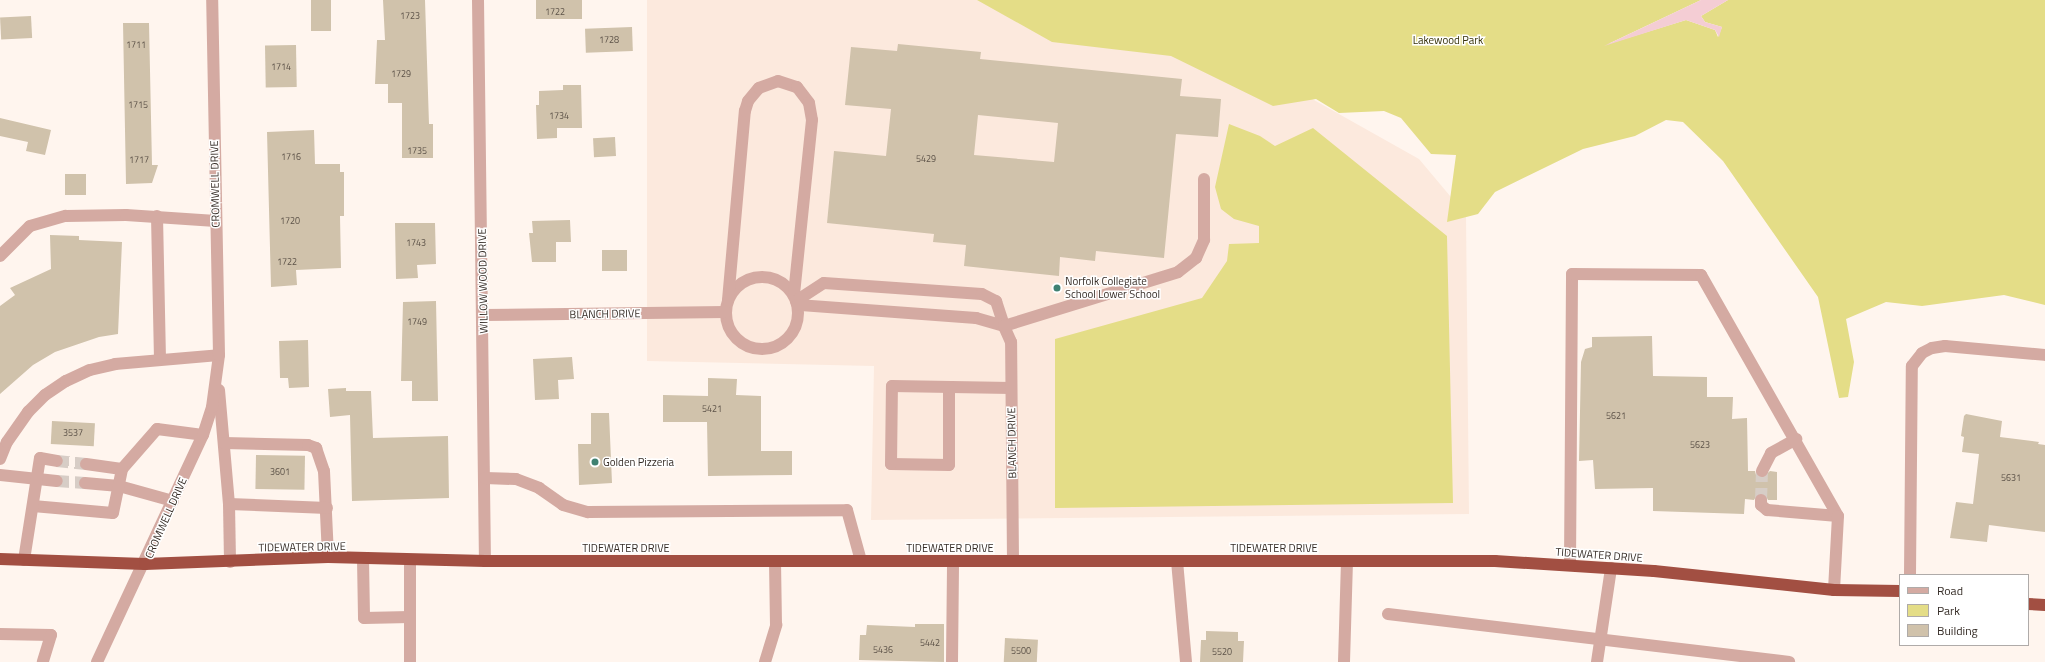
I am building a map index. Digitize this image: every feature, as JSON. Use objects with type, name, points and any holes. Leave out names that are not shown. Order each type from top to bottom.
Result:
[{"type":"highway","name":"TIDEWATER DRIVE","points":[[0,559],[145,564],[230,562],[328,557],[485,561],[1495,561],[1611,568],[1834,590],[1899,591]]},
{"type":"highway","points":[[2029,604],[2045,605]]},
{"type":"street","name":"CROMWELL DRIVE","points":[[98,662],[145,564],[203,435],[212,406],[219,355],[212,0]]},
{"type":"street","name":"WILLOW WOOD DRIVE","points":[[478,0],[484,315],[485,561]]},
{"type":"street","points":[[778,81],[797,88],[809,103],[812,120],[796,300],[797,321],[793,332],[786,341],[765,349],[753,348],[742,344],[733,335],[727,324],[726,306],[745,111],[748,101],[760,88],[778,81]]},
{"type":"street","points":[[726,306],[734,289],[755,277],[767,277],[779,281],[796,300],[976,318],[1004,326],[1178,272],[1196,258],[1204,240],[1204,179]]},
{"type":"street","points":[[0,256],[30,226],[66,216],[157,216],[216,221]]},
{"type":"street","points":[[157,216],[160,359]]},
{"type":"street","points":[[1570,565],[1572,274],[1701,275],[1796,439],[1838,516],[1834,590]]},
{"type":"street","name":"BLANCH DRIVE","points":[[796,300],[824,283],[982,294],[996,301],[1011,342],[1013,561]]},
{"type":"street","name":"BLANCH DRIVE","points":[[484,315],[726,306]]},
{"type":"street","points":[[1910,574],[1912,366],[1922,353],[1945,346],[2045,355]]},
{"type":"street","points":[[0,459],[7,442],[28,412],[45,395],[90,370],[115,364],[219,355]]},
{"type":"street","name":"CROMWELL DRIVE","points":[[218,368],[229,504],[230,562]]},
{"type":"street","points":[[949,387],[949,465],[891,464],[892,386],[1011,388]]},
{"type":"street","points":[[33,506],[113,512],[122,469],[157,429],[203,435]]},
{"type":"street","points":[[1762,471],[1771,453],[1796,439]]},
{"type":"street","points":[[224,443],[308,445],[316,448],[324,471],[327,508],[328,557]]},
{"type":"street","points":[[24,560],[40,458],[57,461]]},
{"type":"street","points":[[86,464],[122,469]]},
{"type":"street","points":[[0,475],[57,481]]},
{"type":"street","points":[[485,478],[516,479],[539,488],[563,505],[588,512],[847,510],[861,561]]},
{"type":"street","points":[[85,483],[119,486],[173,501]]},
{"type":"street","points":[[1760,500],[1761,505],[1767,510],[1838,516]]},
{"type":"street","points":[[229,504],[327,508]]},
{"type":"street","points":[[363,559],[364,618],[410,617]]},
{"type":"street","points":[[410,560],[410,662]]},
{"type":"street","points":[[765,662],[776,625],[775,561]]},
{"type":"street","points":[[952,662],[953,561]]},
{"type":"street","points":[[1178,561],[1186,662]]},
{"type":"street","points":[[1344,662],[1347,561]]},
{"type":"street","points":[[1597,662],[1611,568]]},
{"type":"street","points":[[1388,614],[1789,662]]},
{"type":"street","points":[[0,634],[51,635],[42,662]]},
{"type":"shaded area","name":"Norfolk Collegiate School Lower School","points":[[647,0],[1088,0],[1298,91],[1419,159],[1466,215],[1469,514],[871,520],[874,366],[647,361]]},
{"type":"shaded area","points":[[1701,0],[1728,0],[1701,16],[1705,22],[1722,27],[1719,37],[1715,30],[1686,20],[1604,46]]},
{"type":"green space","name":"Lakewood Park","points":[[977,0],[1701,0],[1608,44],[1686,20],[1715,30],[1718,37],[1722,27],[1705,22],[1701,16],[1728,0],[2045,0],[2045,305],[2004,295],[1922,306],[1886,302],[1846,319],[1854,362],[1848,397],[1839,398],[1818,297],[1723,161],[1683,122],[1666,120],[1635,136],[1583,149],[1495,192],[1478,214],[1447,222],[1456,155],[1431,154],[1401,118],[1384,111],[1339,113],[1316,99],[1273,106],[1171,56],[1052,42]]},
{"type":"green space","points":[[1229,124],[1260,136],[1275,146],[1313,128],[1447,236],[1453,503],[1055,508],[1055,339],[1202,298],[1227,261],[1229,244],[1259,243],[1259,226],[1234,219],[1221,209],[1215,187]]},
{"type":"building","points":[[311,0],[331,0],[331,31],[311,31]]},
{"type":"building","points":[[383,0],[425,0],[429,124],[433,124],[433,158],[402,158],[402,103],[388,103],[388,84],[375,84],[377,40],[385,40]]},
{"type":"building","points":[[536,0],[582,0],[582,19],[536,19]]},
{"type":"building","points":[[31,16],[32,38],[1,40],[0,18]]},
{"type":"building","points":[[123,23],[149,23],[152,165],[158,165],[152,183],[126,184]]},
{"type":"building","points":[[632,27],[633,51],[586,53],[585,29]]},
{"type":"building","points":[[898,44],[981,52],[980,59],[1182,79],[1180,96],[1221,99],[1218,137],[1176,134],[1164,258],[1096,251],[1095,261],[1060,257],[1059,276],[964,266],[966,245],[933,242],[934,234],[827,223],[834,151],[886,156],[891,109],[845,105],[851,47],[897,51]],"holes":[[[978,115],[1058,123],[1054,162],[974,155]]]},
{"type":"building","points":[[296,45],[297,87],[266,88],[265,46]]},
{"type":"building","points":[[563,85],[581,85],[582,128],[557,128],[557,138],[537,139],[536,105],[539,105],[539,91],[563,90]]},
{"type":"building","points":[[0,118],[51,130],[45,155],[26,151],[28,142],[0,136]]},
{"type":"building","points":[[314,130],[315,164],[340,164],[340,172],[344,172],[344,216],[340,216],[341,268],[296,270],[297,285],[271,287],[267,132]]},
{"type":"building","points":[[615,137],[616,156],[594,157],[593,138]]},
{"type":"building","points":[[65,174],[86,174],[86,195],[65,195]]},
{"type":"building","points":[[570,220],[571,242],[556,242],[556,262],[532,262],[529,233],[533,233],[532,221]]},
{"type":"building","points":[[395,223],[435,223],[436,264],[417,265],[418,278],[396,279]]},
{"type":"building","points":[[50,235],[79,236],[79,240],[122,242],[118,334],[99,337],[55,352],[33,365],[0,394],[0,306],[15,295],[10,288],[51,269]]},
{"type":"building","points":[[602,250],[627,250],[627,271],[602,271]]},
{"type":"building","points":[[436,301],[438,401],[412,401],[412,381],[401,381],[403,302]]},
{"type":"building","points":[[1652,336],[1653,376],[1707,377],[1707,397],[1733,397],[1732,419],[1747,418],[1748,471],[1755,471],[1756,475],[1762,478],[1770,471],[1777,472],[1777,500],[1768,500],[1765,494],[1758,493],[1754,500],[1745,499],[1744,514],[1653,511],[1653,488],[1595,489],[1593,460],[1579,461],[1581,362],[1585,349],[1592,347],[1592,337]]},
{"type":"building","points":[[308,340],[309,387],[289,388],[288,378],[280,378],[279,341]]},
{"type":"building","points":[[572,357],[574,379],[558,380],[559,399],[535,400],[533,359]]},
{"type":"building","points":[[708,378],[737,379],[736,395],[761,396],[761,451],[792,451],[792,475],[708,476],[707,422],[663,422],[663,395],[708,396]]},
{"type":"building","points":[[346,388],[346,391],[371,391],[373,438],[448,436],[449,498],[352,501],[350,415],[330,417],[328,389]]},
{"type":"building","points":[[591,413],[609,413],[612,483],[579,485],[578,444],[591,444]]},
{"type":"building","points":[[1966,414],[2002,421],[2000,437],[2039,442],[2038,444],[2045,445],[2045,532],[1989,525],[1987,542],[1950,538],[1956,502],[1973,504],[1979,454],[1962,452],[1964,437],[1961,436],[1964,416]]},
{"type":"building","points":[[52,421],[95,423],[94,446],[51,444]]},
{"type":"building","points":[[256,455],[305,456],[304,490],[255,489]]},
{"type":"building","points":[[915,624],[944,624],[944,662],[859,660],[860,635],[866,635],[867,625],[915,627]]},
{"type":"building","points":[[1206,631],[1238,632],[1238,641],[1244,641],[1243,662],[1200,662],[1201,640],[1206,640]]},
{"type":"building","points":[[1005,638],[1038,640],[1037,662],[1004,662]]},
{"type":"tunnel","points":[[57,461],[86,464]]},
{"type":"tunnel","points":[[1761,500],[1762,471]]},
{"type":"tunnel","points":[[57,481],[85,483]]},
{"type":"place","name":"Norfolk Collegiate School Lower School","points":[[1057,288]]},
{"type":"place","name":"Golden Pizzeria","points":[[595,462]]}]
